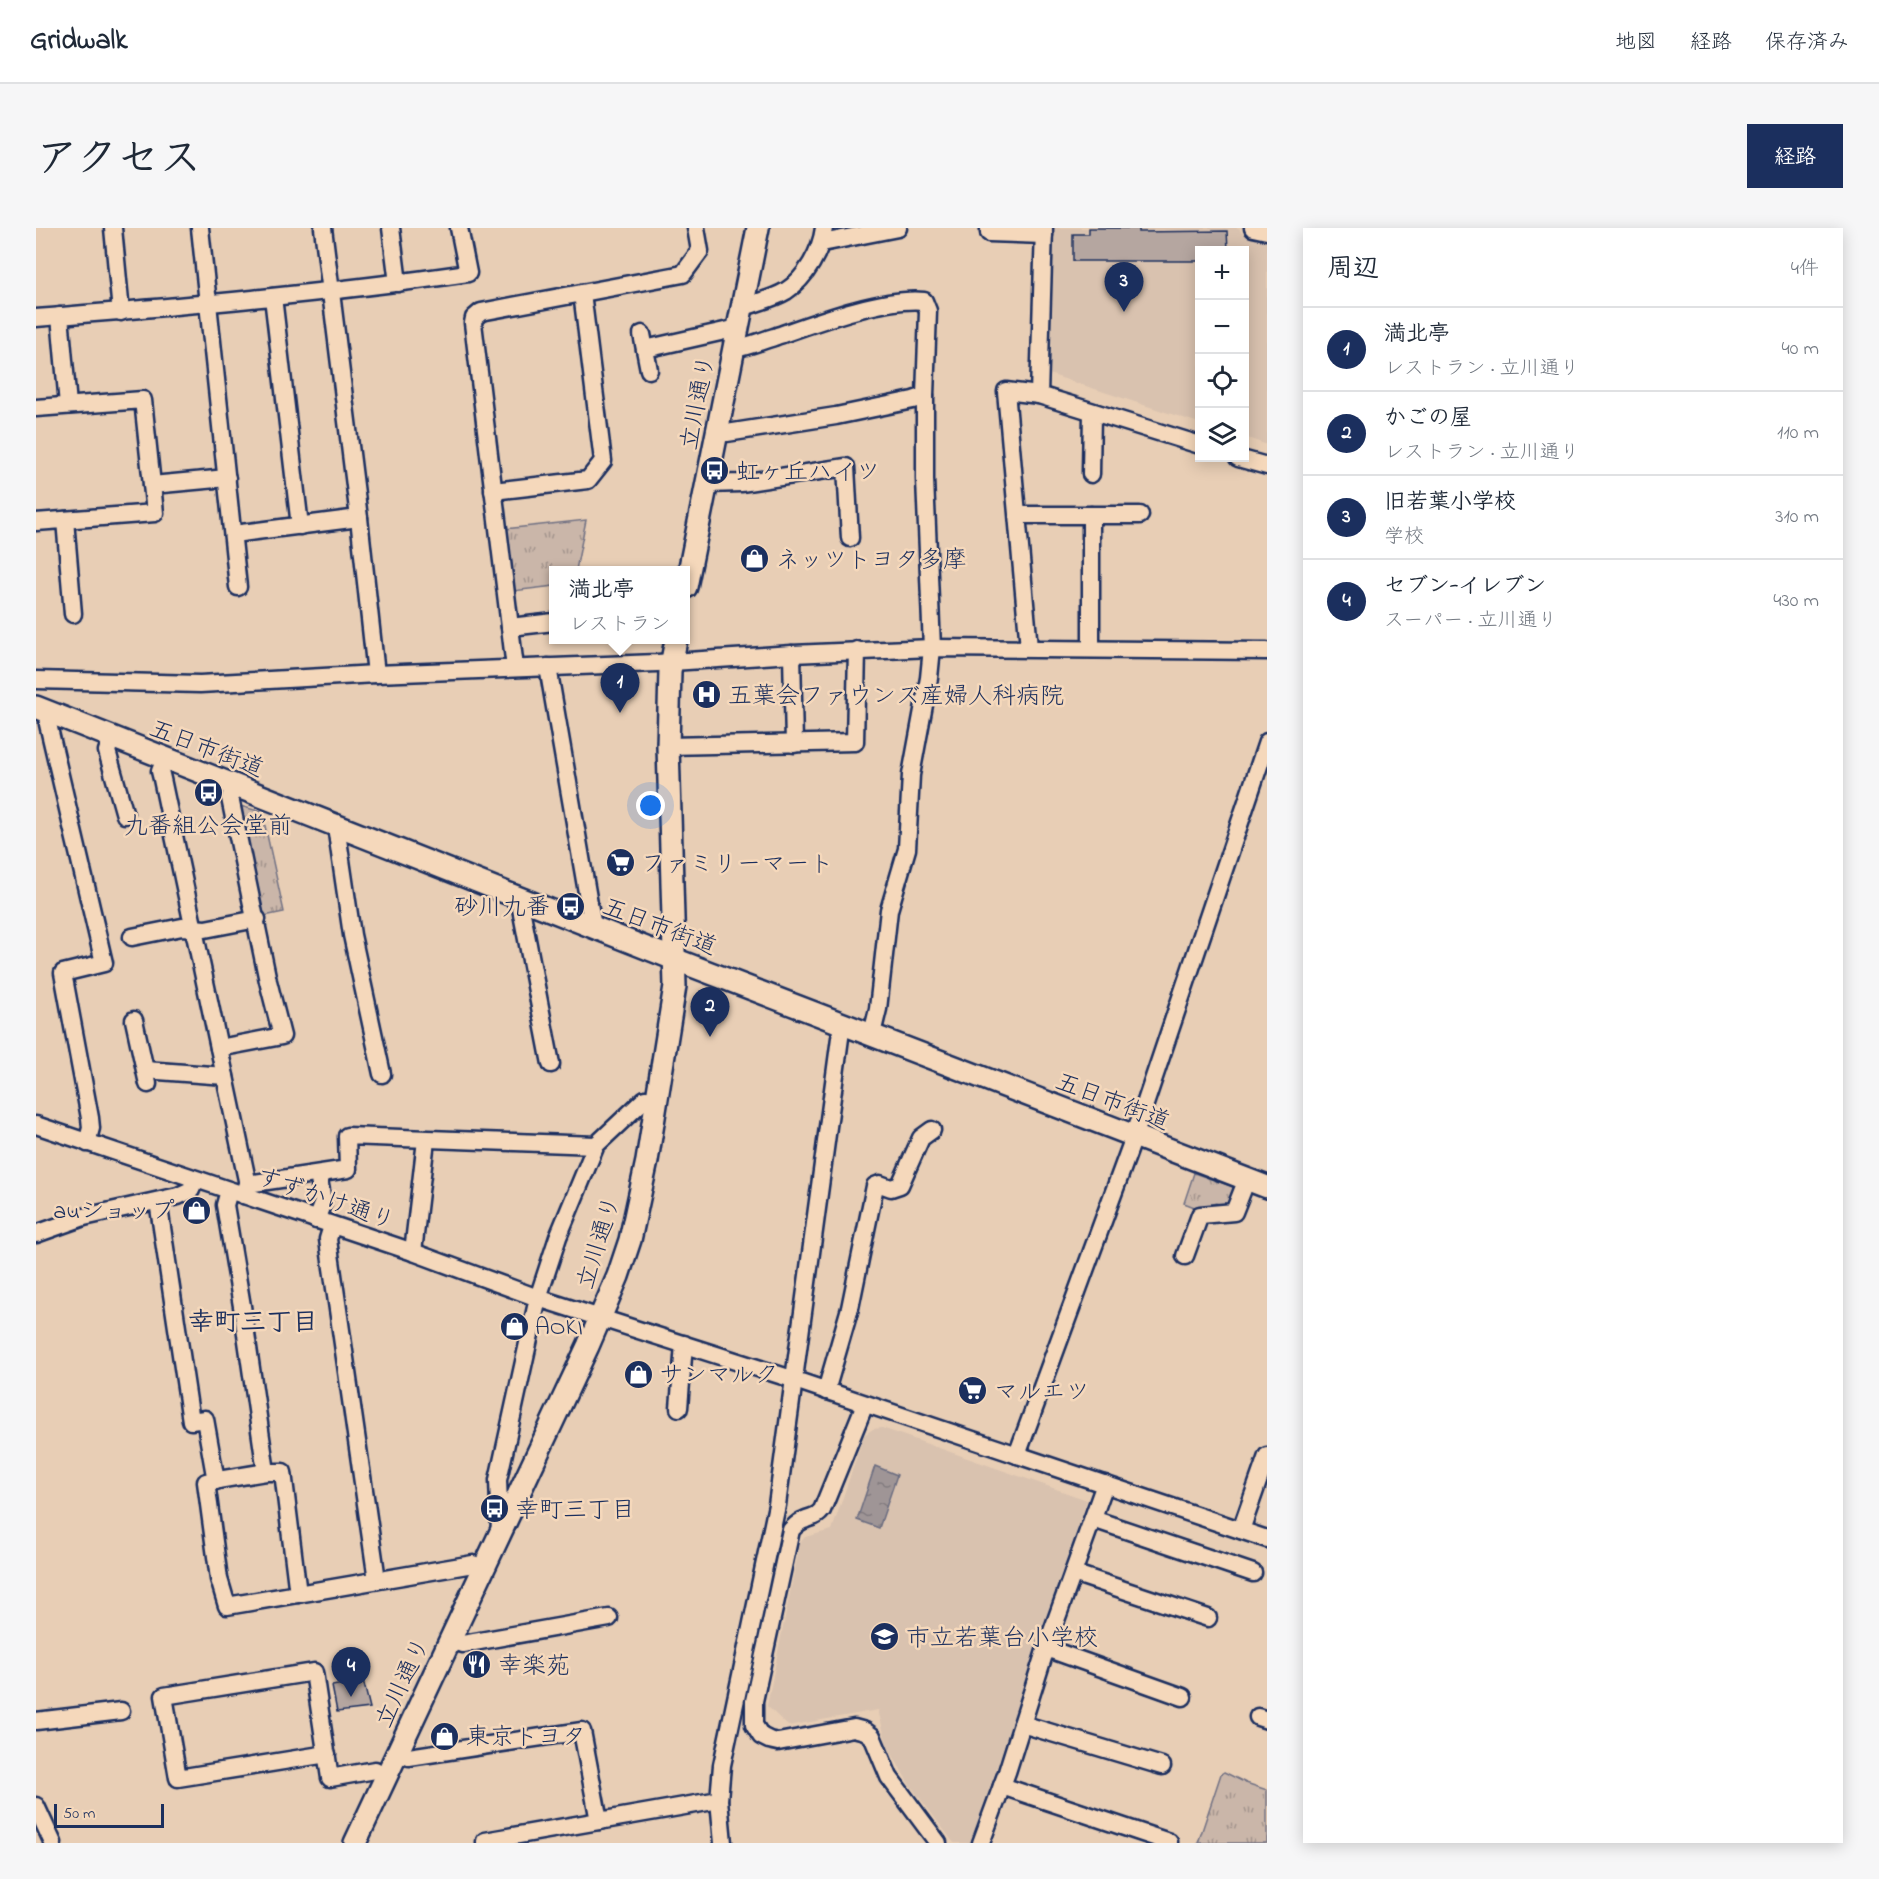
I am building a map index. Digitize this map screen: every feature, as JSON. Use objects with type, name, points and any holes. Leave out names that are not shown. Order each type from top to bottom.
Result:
[{"type":"main road","name":"立川通り","points":[[690,567],[758,228]]},
{"type":"main road","name":"立川通り","points":[[355,1843],[601,1317],[630,1240],[647,1161],[675,986],[668,746],[669,688],[675,644]]},
{"type":"main road","name":"五日市街道","points":[[44,710],[674,959],[1267,1186]]},
{"type":"street","points":[[112,228],[120,312]]},
{"type":"street","points":[[200,228],[238,587]]},
{"type":"street","points":[[323,228],[376,674]]},
{"type":"street","points":[[391,228],[398,283]]},
{"type":"street","points":[[36,318],[207,305],[468,273],[459,228]]},
{"type":"street","points":[[515,668],[474,318],[481,312],[683,274],[700,250],[696,228]]},
{"type":"street","points":[[649,370],[644,342],[740,318],[785,291],[802,276],[823,236],[898,228]]},
{"type":"street","points":[[989,228],[988,233],[1044,232],[1039,395]]},
{"type":"street","points":[[493,491],[588,480],[603,461],[582,293]]},
{"type":"street","points":[[273,297],[300,525]]},
{"type":"street","points":[[733,349],[854,312],[904,301],[924,301],[928,310],[925,497],[932,648],[910,775],[907,849],[889,910],[878,1009],[872,1034]]},
{"type":"street","points":[[60,316],[68,405]]},
{"type":"street","points":[[1029,648],[1006,391],[1039,395],[1195,443]]},
{"type":"street","points":[[718,431],[727,433],[836,416],[925,396]]},
{"type":"street","points":[[36,408],[144,400],[155,513],[36,522]]},
{"type":"street","points":[[1091,474],[1092,412]]},
{"type":"street","points":[[1249,461],[1267,466]]},
{"type":"street","points":[[707,484],[741,483],[846,467],[849,538]]},
{"type":"street","points":[[152,485],[227,478]]},
{"type":"street","points":[[1018,515],[1140,515]]},
{"type":"street","points":[[1091,515],[1091,648]]},
{"type":"street","points":[[233,534],[359,518]]},
{"type":"street","points":[[65,520],[73,614]]},
{"type":"street","points":[[510,627],[549,623]]},
{"type":"street","points":[[36,680],[200,684],[932,648],[1267,651]]},
{"type":"street","points":[[668,746],[855,742],[857,650]]},
{"type":"street","points":[[792,654],[794,744]]},
{"type":"street","points":[[548,667],[593,927]]},
{"type":"street","points":[[44,710],[104,963],[63,973],[90,1118],[91,1128],[87,1143]]},
{"type":"street","points":[[112,738],[107,751],[125,815]]},
{"type":"street","points":[[1017,1455],[1134,1137],[1267,742]]},
{"type":"street","points":[[165,759],[160,771],[225,1076],[240,1190]]},
{"type":"street","points":[[219,1048],[282,1036],[268,981],[257,919],[230,798],[234,785]]},
{"type":"street","points":[[336,826],[352,935],[382,1074]]},
{"type":"street","points":[[519,898],[551,1064]]},
{"type":"street","points":[[132,937],[182,927],[205,929],[257,919]]},
{"type":"street","points":[[134,1020],[146,1077],[225,1076]]},
{"type":"street","points":[[723,1843],[719,1800],[724,1757],[777,1505],[792,1379],[842,1023]]},
{"type":"street","points":[[500,1533],[498,1480],[538,1298],[558,1237],[596,1145],[637,1104],[645,1099],[657,1100]]},
{"type":"street","name":"すずかけ通り","points":[[36,1125],[194,1180],[240,1190],[324,1223],[538,1298],[792,1379],[1267,1539]]},
{"type":"street","points":[[826,1391],[850,1308],[875,1186],[880,1184],[891,1188],[900,1185],[921,1138],[932,1130]]},
{"type":"street","points":[[266,1472],[225,1205],[240,1190],[348,1169],[347,1136],[596,1145]]},
{"type":"street","points":[[412,1252],[426,1140]]},
{"type":"street","points":[[318,1174],[377,1580]]},
{"type":"street","points":[[1185,1256],[1200,1215],[1234,1212],[1247,1179]]},
{"type":"street","points":[[36,1234],[84,1217],[178,1196],[191,1190],[194,1180]]},
{"type":"street","points":[[158,1201],[191,1421],[205,1419],[216,1481]]},
{"type":"street","points":[[679,1408],[684,1344]]},
{"type":"street","points":[[865,1404],[822,1510],[814,1518],[804,1519],[791,1530],[754,1701],[754,1725],[761,1736],[778,1742],[854,1728],[865,1731],[872,1736],[889,1777],[938,1843]]},
{"type":"street","points":[[1240,1530],[1267,1456]]},
{"type":"street","points":[[298,1594],[283,1472],[266,1472],[206,1482],[219,1579],[227,1606],[298,1594],[377,1580],[473,1564],[484,1569]]},
{"type":"street","points":[[981,1843],[1002,1786],[1046,1648],[1105,1484]]},
{"type":"street","points":[[1093,1519],[1253,1573]]},
{"type":"street","points":[[1073,1573],[1208,1618]]},
{"type":"street","points":[[450,1641],[463,1644],[609,1618]]},
{"type":"street","points":[[1046,1648],[1182,1697]]},
{"type":"street","points":[[327,1754],[178,1778],[164,1696],[314,1672],[327,1754],[330,1779],[375,1770],[386,1776]]},
{"type":"street","points":[[36,1721],[120,1711]]},
{"type":"street","points":[[1022,1724],[1162,1766]]},
{"type":"street","points":[[397,1752],[409,1757],[582,1731],[599,1821]]},
{"type":"street","points":[[1002,1786],[1169,1842]]},
{"type":"street","points":[[485,1843],[485,1841],[719,1800]]},
{"type":"street","points":[[36,1806],[49,1842]]},
{"type":"shaded area","points":[[1050,228],[1239,228],[1242,233],[1267,240],[1267,445],[1249,438],[1249,246],[1195,246],[1195,422],[1046,373]]},
{"type":"shaded area","points":[[882,1428],[1087,1500],[971,1843],[954,1843],[909,1784],[887,1745],[878,1710],[788,1726],[767,1706],[800,1543],[805,1537],[832,1530],[864,1435],[873,1429]]},
{"type":"green space","points":[[586,520],[577,566],[549,566],[549,587],[513,591],[505,529]]},
{"type":"green space","points":[[240,806],[262,812],[284,912],[264,916]]},
{"type":"green space","points":[[1194,1173],[1234,1187],[1236,1190],[1231,1204],[1223,1206],[1216,1203],[1197,1208],[1184,1203]]},
{"type":"green space","points":[[1224,1772],[1267,1790],[1267,1843],[1198,1843],[1221,1774]]},
{"type":"water","points":[[875,1466],[897,1475],[879,1528],[857,1520]]},
{"type":"building","points":[[1089,228],[1139,228],[1139,232],[1227,231],[1228,246],[1195,246],[1195,261],[1073,261],[1073,234],[1089,234]]},
{"type":"building","points":[[610,675],[623,675],[624,686],[611,686]]},
{"type":"building","points":[[363,1680],[370,1708],[337,1712],[332,1686]]},
{"type":"place","name":"旧若葉小学校","points":[[1124,312]]},
{"type":"place","name":"虹ヶ丘ハイツ","points":[[715,471]]},
{"type":"place","name":"ネッツトヨタ多摩","points":[[755,559]]},
{"type":"place","name":"五葉会ファウンズ産婦人科病院","points":[[707,695]]},
{"type":"place","name":"満北亭","points":[[620,713]]},
{"type":"place","name":"九番組公会堂前","points":[[208,792]]},
{"type":"place","name":"ファミリーマート","points":[[620,863]]},
{"type":"place","name":"砂川九番","points":[[571,906]]},
{"type":"place","name":"かごの屋","points":[[710,1037]]},
{"type":"place","name":"auショップ","points":[[196,1210]]},
{"type":"place","name":"AOKI","points":[[514,1326]]},
{"type":"place","name":"サンマルク","points":[[638,1374]]},
{"type":"place","name":"マルエツ","points":[[973,1391]]},
{"type":"place","name":"幸町三丁目","points":[[494,1509]]},
{"type":"place","name":"市立若葉台小学校","points":[[885,1637]]},
{"type":"place","name":"幸楽苑","points":[[477,1665]]},
{"type":"place","name":"セブン-イレブン","points":[[351,1697]]},
{"type":"place","name":"東京トヨタ","points":[[445,1736]]},
{"type":"district","name":"幸町三丁目","points":[[253,1321]]}]
